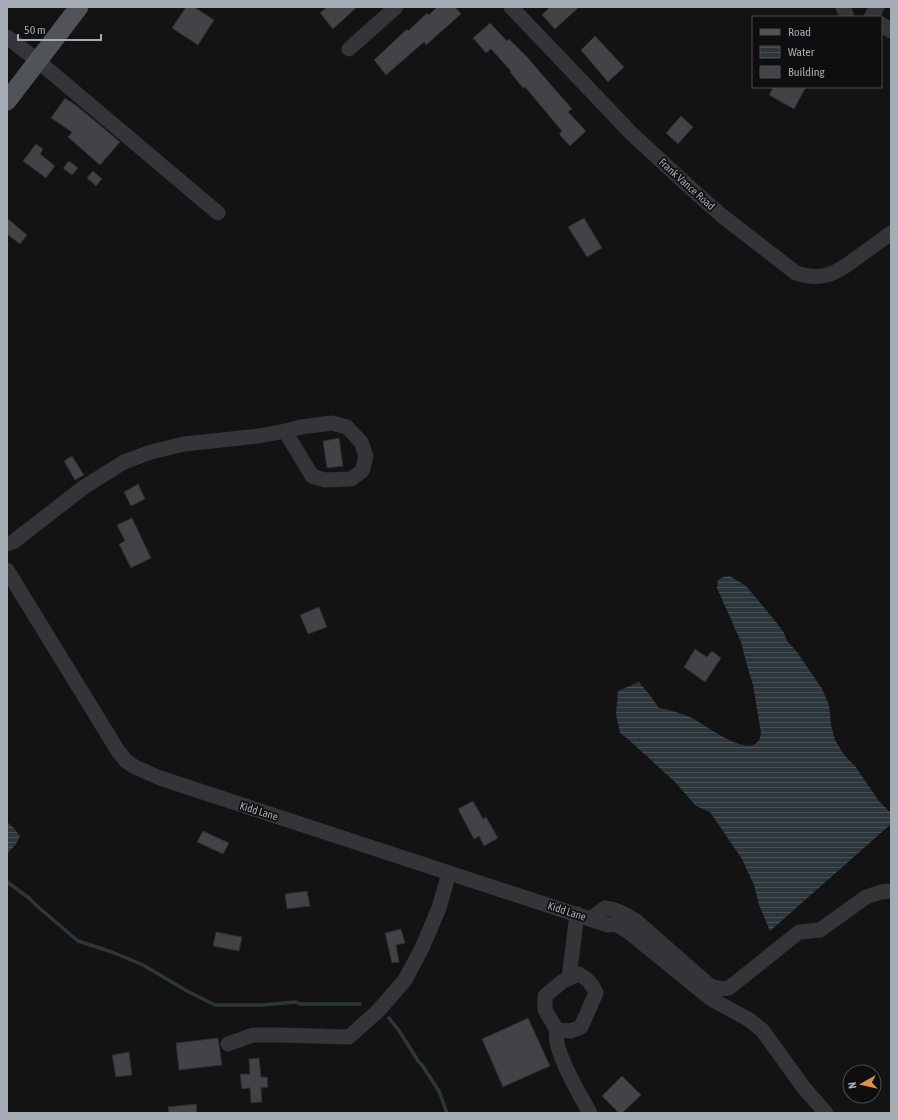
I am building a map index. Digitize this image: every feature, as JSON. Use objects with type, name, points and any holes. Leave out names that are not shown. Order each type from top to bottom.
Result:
[{"type":"main road","points":[[7,101],[78,7]]},
{"type":"street","points":[[349,49],[396,7]]},
{"type":"street","points":[[872,16],[877,7]]},
{"type":"street","name":"Frank Vance Road","points":[[513,8],[632,134],[721,215],[796,273],[810,277],[824,276],[842,270],[891,233]]},
{"type":"street","points":[[882,25],[891,32]]},
{"type":"street","points":[[7,37],[38,61],[218,213]]},
{"type":"street","points":[[7,544],[13,542],[84,487],[124,462],[151,452],[184,444],[259,436],[285,431],[332,423],[347,427],[361,442],[366,456],[362,471],[351,479],[325,480],[312,476],[285,431]]},
{"type":"street","name":"Kidd Lane","points":[[7,570],[118,751],[135,767],[160,778],[211,796],[608,925],[616,924],[630,932],[711,999],[748,1019],[762,1030],[804,1088],[826,1113]]},
{"type":"street","points":[[228,1044],[253,1036],[280,1034],[349,1037],[378,1011],[405,980],[422,948],[439,908],[449,873]]},
{"type":"street","points":[[569,978],[584,917],[605,908],[614,909],[636,921],[710,986],[721,989],[729,988],[799,932],[820,930],[866,897],[881,892],[891,891]]},
{"type":"street","points":[[557,1030],[572,1031],[581,1027],[596,993],[593,985],[579,974],[554,987],[545,996],[545,1010],[557,1030],[555,1034],[563,1060],[590,1113]]},
{"type":"water","points":[[730,576],[746,586],[776,622],[784,633],[787,641],[797,652],[822,689],[829,705],[831,725],[835,740],[844,755],[855,766],[879,801],[891,813],[891,824],[770,931],[759,905],[754,885],[742,859],[710,812],[696,806],[676,783],[620,733],[616,714],[618,691],[639,682],[659,708],[692,718],[719,735],[741,745],[750,746],[757,742],[761,733],[753,685],[741,642],[717,588],[718,580],[723,577]]},
{"type":"water","points":[[7,822],[20,836],[16,844],[7,854]]},
{"type":"building","points":[[186,7],[194,7],[214,20],[198,45],[172,28]]},
{"type":"building","points":[[327,7],[357,7],[333,29],[320,13]]},
{"type":"building","points":[[437,7],[455,7],[461,14],[426,45],[424,42],[386,75],[374,60],[407,29],[408,31],[427,13],[429,15]]},
{"type":"building","points":[[550,7],[579,7],[555,29],[542,15]]},
{"type":"building","points":[[490,23],[507,41],[509,39],[527,57],[572,109],[568,112],[586,131],[570,146],[559,134],[562,131],[525,87],[523,88],[510,72],[511,71],[491,49],[486,53],[473,38]]},
{"type":"building","points":[[595,36],[624,67],[608,82],[581,50]]},
{"type":"building","points":[[772,88],[805,88],[794,109],[769,95]]},
{"type":"building","points":[[65,98],[77,106],[120,142],[100,165],[68,137],[72,132],[51,118]]},
{"type":"building","points":[[681,116],[693,127],[678,144],[666,133]]},
{"type":"building","points":[[36,144],[43,149],[40,154],[55,166],[46,178],[23,161]]},
{"type":"building","points":[[69,161],[78,168],[72,175],[63,168]]},
{"type":"building","points":[[93,171],[102,179],[96,186],[87,178]]},
{"type":"building","points":[[7,218],[27,235],[20,244],[7,234]]},
{"type":"building","points":[[584,218],[602,248],[587,257],[568,227]]},
{"type":"building","points":[[339,438],[343,466],[327,468],[323,441]]},
{"type":"building","points":[[72,456],[84,475],[75,480],[64,461]]},
{"type":"building","points":[[138,484],[145,499],[131,506],[124,492]]},
{"type":"building","points":[[132,518],[151,558],[131,568],[119,544],[125,541],[117,525]]},
{"type":"building","points":[[319,607],[327,627],[308,634],[300,615]]},
{"type":"building","points":[[695,649],[707,657],[712,651],[721,658],[705,682],[684,667]]},
{"type":"building","points":[[473,801],[483,819],[486,817],[498,838],[484,846],[479,836],[474,839],[458,809]]},
{"type":"building","points":[[203,831],[229,843],[223,854],[197,842]]},
{"type":"building","points":[[307,891],[310,906],[287,909],[285,894]]},
{"type":"building","points":[[401,929],[405,943],[396,945],[399,962],[392,963],[385,933]]},
{"type":"building","points":[[216,932],[242,937],[239,951],[213,946]]},
{"type":"building","points":[[528,1018],[550,1066],[503,1087],[482,1039]]},
{"type":"building","points":[[218,1038],[222,1065],[179,1070],[176,1043]]},
{"type":"building","points":[[129,1052],[132,1075],[116,1077],[112,1055]]},
{"type":"building","points":[[259,1058],[261,1077],[267,1077],[268,1087],[261,1088],[262,1102],[251,1103],[250,1088],[242,1089],[240,1074],[250,1074],[249,1059]]},
{"type":"building","points":[[622,1076],[641,1095],[622,1113],[619,1113],[602,1096]]},
{"type":"building","points":[[196,1104],[197,1113],[169,1113],[168,1107]]},
{"type":"waterway","points":[[7,882],[29,898],[78,941],[112,952],[143,965],[187,991],[215,1005],[262,1005],[296,1002],[300,1004],[360,1004]]},
{"type":"waterway","points":[[389,1018],[439,1091],[447,1113]]}]
